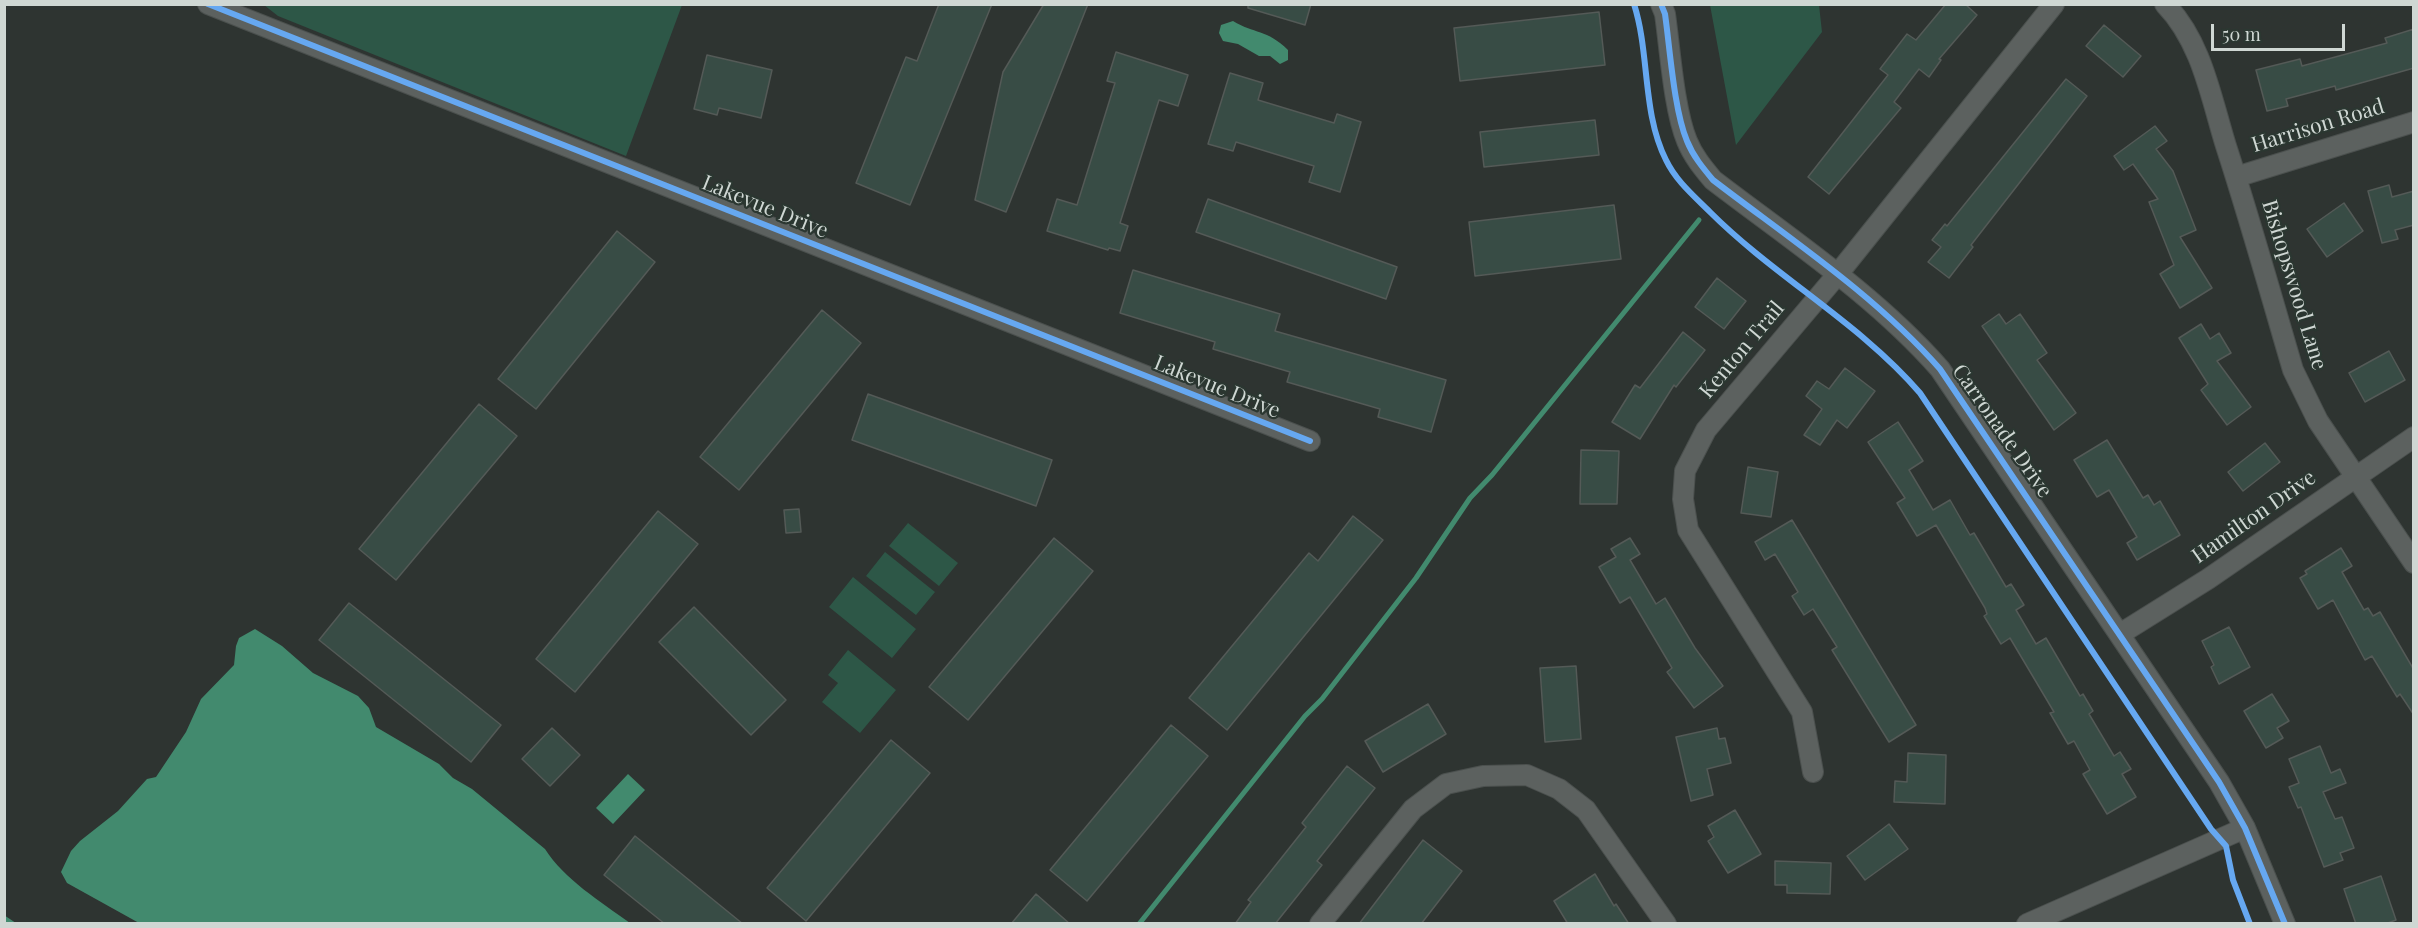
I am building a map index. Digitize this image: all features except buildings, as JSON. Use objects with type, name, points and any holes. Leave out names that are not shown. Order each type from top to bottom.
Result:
[{"type":"street","name":"Carronade Drive","points":[[1661,4],[1665,14],[1681,117],[1687,141],[1699,163],[1713,180],[1837,275],[1919,345],[1940,369],[2219,782],[2245,828],[2285,924]]},
{"type":"street","name":"Kenton Trail","points":[[1813,772],[1802,712],[1694,543],[1684,514],[1683,482],[1690,458],[1706,430],[1837,275],[2054,4]]},
{"type":"street","name":"Bishopswood Lane","points":[[2165,4],[2183,26],[2197,52],[2293,370],[2318,421],[2414,563]]},
{"type":"street","name":"Lakevue Drive","points":[[219,6],[1311,441]]},
{"type":"street","name":"Harrison Road","points":[[2236,177],[2414,122]]},
{"type":"street","name":"Hamilton Drive","points":[[2120,634],[2208,579],[2414,437]]},
{"type":"street","points":[[1320,924],[1413,809],[1446,784],[1482,776],[1527,775],[1559,789],[1586,810],[1666,924]]},
{"type":"street","points":[[2027,924],[2245,828]]},
{"type":"shaded area","points":[[264,5],[682,5],[626,156],[278,16]]},
{"type":"shaded area","points":[[1710,5],[1819,5],[1822,32],[1736,145]]},
{"type":"shaded area","points":[[1233,21],[1274,38],[1288,50],[1288,60],[1280,64],[1270,56],[1259,56],[1238,44],[1223,41],[1219,33],[1221,25]]},
{"type":"shaded area","points":[[908,523],[958,563],[939,586],[889,546]]},
{"type":"shaded area","points":[[885,552],[935,592],[916,615],[866,576]]},
{"type":"shaded area","points":[[853,577],[916,629],[892,658],[829,607]]},
{"type":"shaded area","points":[[255,629],[282,646],[313,673],[358,696],[369,708],[376,727],[439,764],[453,778],[472,789],[545,849],[573,880],[630,923],[139,923],[67,883],[61,872],[71,851],[118,811],[147,779],[156,777],[186,732],[201,699],[234,665],[239,638]]},
{"type":"shaded area","points":[[848,650],[896,690],[860,733],[822,702],[838,683],[828,675]]},
{"type":"shaded area","points":[[628,774],[645,790],[613,824],[596,808]]},
{"type":"waterway","points":[[1139,924],[1305,716],[1322,699],[1416,578],[1470,498],[1492,475],[1699,220]]},
{"type":"waterway","points":[[4,918],[13,924]]},
{"type":"cycle path","points":[[208,4],[1310,441]]},
{"type":"cycle path","points":[[1634,4],[1639,23],[1653,123],[1658,142],[1675,175],[1735,236],[1871,344],[1920,393],[2211,829],[2226,846],[2233,880],[2250,924]]},
{"type":"cycle path","points":[[1661,4],[1665,14],[1679,113],[1692,152],[1713,180],[1860,292],[1915,342],[1940,369],[2219,782],[2245,828],[2285,924]]}]
